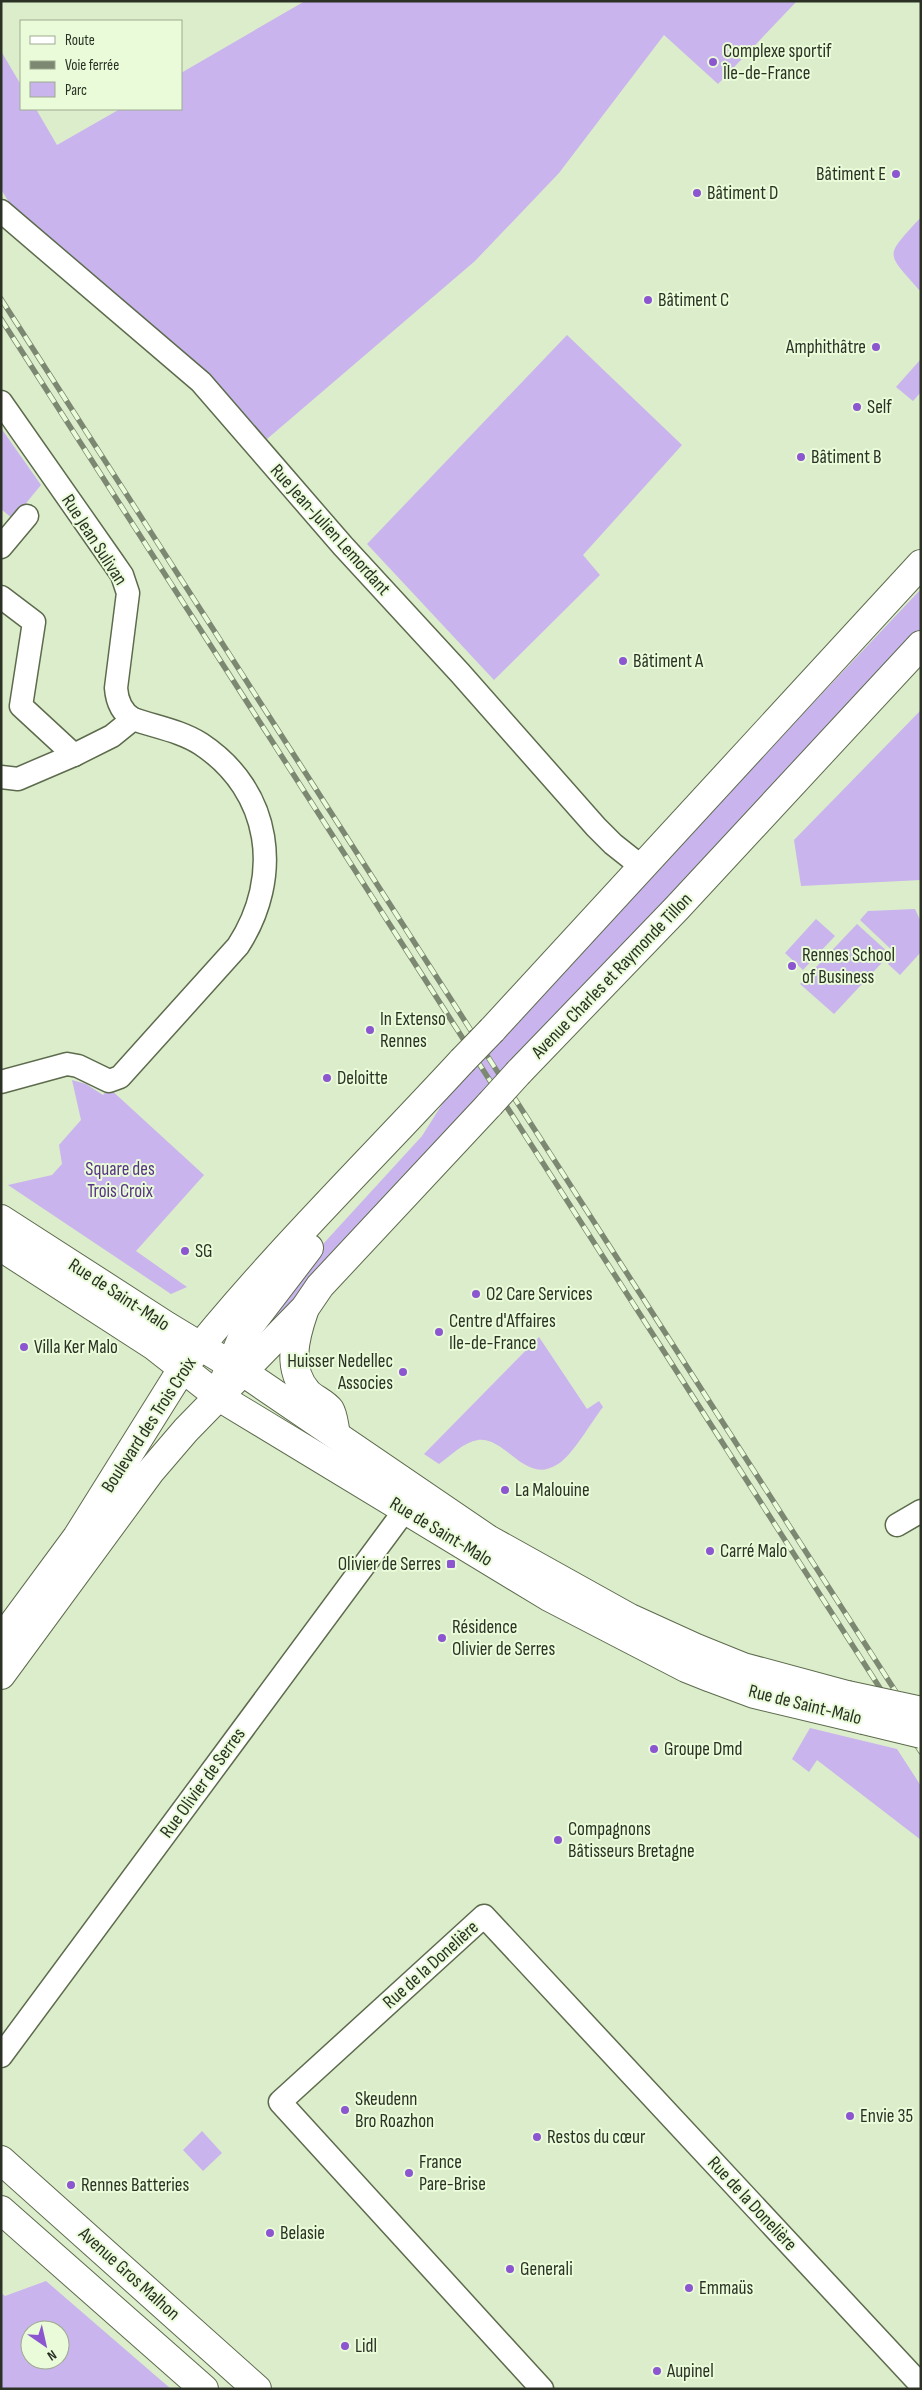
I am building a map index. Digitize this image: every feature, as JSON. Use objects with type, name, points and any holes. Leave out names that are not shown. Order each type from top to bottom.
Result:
[{"type":"main road","name":"Avenue Charles et Raymonde Tillon","points":[[201,1345],[243,1295],[492,1030],[921,564]]},
{"type":"main road","name":"Avenue Charles et Raymonde Tillon","points":[[237,1368],[305,1308],[320,1286],[519,1072],[677,908],[921,645]]},
{"type":"main road","name":"Avenue Charles et Raymonde Tillon","points":[[219,1397],[237,1368],[252,1321],[312,1244],[356,1174]]},
{"type":"main road","name":"Rue de Saint-Malo","points":[[1,1219],[167,1326],[237,1368],[488,1539],[625,1626],[686,1668],[754,1694],[863,1720],[920,1716]]},
{"type":"main road","name":"Rue de Saint-Malo","points":[[1,1248],[154,1346],[219,1397],[549,1596],[625,1626],[696,1648],[743,1668],[920,1716]]},
{"type":"main road","name":"Avenue Charles et Raymonde Tillon","points":[[305,1308],[296,1333],[294,1350],[296,1366],[308,1393],[330,1410],[337,1436]]},
{"type":"main road","name":"Boulevard des Trois Croix","points":[[116,1519],[190,1375],[201,1345]]},
{"type":"main road","name":"Boulevard des Trois Croix","points":[[1,1640],[190,1375]]},
{"type":"main road","name":"Boulevard des Trois Croix","points":[[1,1675],[116,1519],[172,1447],[219,1397]]},
{"type":"main road","name":"Avenue Gros Malhon","points":[[1,2160],[257,2389]]},
{"type":"main road","name":"Avenue Gros Malhon","points":[[1,2210],[204,2389]]},
{"type":"street","name":"Rue Jean-Julien Lemordant","points":[[1,211],[201,382],[343,546],[470,684],[596,827],[613,844],[642,867]]},
{"type":"street","name":"Rue Jean Sulivan","points":[[1,402],[113,562],[125,583],[128,604],[116,688],[117,698],[127,715],[133,719]]},
{"type":"street","points":[[1,547],[27,516]]},
{"type":"street","points":[[1,596],[34,622],[21,706],[74,755]]},
{"type":"street","points":[[1,1082],[67,1064],[78,1066],[109,1081],[114,1080],[126,1070],[238,946],[254,918],[264,887],[266,847],[249,794],[239,779],[200,743],[182,734],[133,719],[112,736],[74,755],[10,778]]},
{"type":"street","name":"Rue Olivier de Serres","points":[[1,2056],[405,1510]]},
{"type":"street","points":[[897,1525],[921,1511]]},
{"type":"street","name":"Rue de la Donelière","points":[[542,2389],[280,2102],[484,1916],[921,2385]]},
{"type":"green space","points":[[305,1],[797,1],[718,84],[664,35],[559,173],[475,261],[267,439],[204,371],[17,216],[1,189],[1,51],[20,83],[20,110],[37,110],[57,145],[118,110],[182,110],[182,72]]},
{"type":"green space","points":[[921,217],[921,292],[895,261],[894,255],[895,248],[900,240]]},
{"type":"green space","points":[[567,335],[682,445],[583,555],[600,575],[494,680],[367,544]]},
{"type":"green space","points":[[921,359],[921,392],[913,401],[896,387]]},
{"type":"green space","points":[[1,428],[41,485],[13,519],[1,509]]},
{"type":"green space","points":[[921,589],[921,631],[258,1339],[251,1333],[302,1267],[422,1136],[458,1079]]},
{"type":"green space","points":[[921,710],[921,880],[801,886],[794,840]]},
{"type":"green space","points":[[915,909],[921,922],[921,952],[900,975],[888,964],[896,954],[860,920],[868,911]]},
{"type":"green space","points":[[816,919],[835,936],[803,970],[785,953]]},
{"type":"green space","points":[[857,924],[890,954],[834,1014],[800,984]]},
{"type":"green space","name":"Square des Trois Croix","points":[[72,1080],[86,1084],[103,1095],[109,1088],[204,1175],[136,1251],[187,1287],[171,1294],[8,1185],[52,1175],[62,1164],[59,1145],[81,1120]]},
{"type":"green space","points":[[539,1337],[587,1409],[599,1401],[603,1407],[564,1460],[546,1469],[536,1469],[526,1465],[488,1441],[478,1440],[462,1446],[439,1464],[424,1454]]},
{"type":"green space","points":[[810,1728],[897,1749],[921,1786],[921,1840],[817,1760],[809,1772],[792,1759]]},
{"type":"green space","points":[[202,2131],[222,2153],[203,2171],[183,2150]]},
{"type":"green space","points":[[46,2281],[171,2389],[1,2389],[1,2293],[5,2296]]},
{"type":"railway","points":[[1,299],[921,1731]]},
{"type":"railway","points":[[1,319],[921,1752]]},
{"type":"place","name":"Complexe sportif Île-de-France","points":[[713,62]]},
{"type":"place","name":"Bâtiment E","points":[[896,174]]},
{"type":"place","name":"Bâtiment D","points":[[697,193]]},
{"type":"place","name":"Bâtiment C","points":[[648,300]]},
{"type":"place","name":"Amphithâtre","points":[[876,347]]},
{"type":"place","name":"Self","points":[[857,407]]},
{"type":"place","name":"Bâtiment B","points":[[801,457]]},
{"type":"place","name":"Bâtiment A","points":[[623,661]]},
{"type":"place","name":"Rennes School of Business","points":[[792,966]]},
{"type":"place","name":"In Extenso Rennes","points":[[370,1030]]},
{"type":"place","name":"Deloitte","points":[[327,1078]]},
{"type":"place","name":"SG","points":[[185,1251]]},
{"type":"place","name":"O2 Care Services","points":[[476,1294]]},
{"type":"place","name":"Centre d'Affaires Ile-de-France","points":[[439,1332]]},
{"type":"place","name":"Villa Ker Malo","points":[[24,1347]]},
{"type":"place","name":"Huisser Nedellec Associes","points":[[403,1372]]},
{"type":"place","name":"La Malouine","points":[[505,1490]]},
{"type":"place","name":"Carré Malo","points":[[710,1551]]},
{"type":"place","name":"Olivier de Serres","points":[[451,1564]]},
{"type":"place","name":"Résidence Olivier de Serres","points":[[442,1638]]},
{"type":"place","name":"Groupe Dmd","points":[[654,1749]]},
{"type":"place","name":"Compagnons Bâtisseurs Bretagne","points":[[558,1840]]},
{"type":"place","name":"Skeudenn Bro Roazhon","points":[[345,2110]]},
{"type":"place","name":"Envie 35","points":[[850,2116]]},
{"type":"place","name":"Restos du cœur","points":[[537,2137]]},
{"type":"place","name":"France Pare-Brise","points":[[409,2173]]},
{"type":"place","name":"Rennes Batteries","points":[[71,2185]]},
{"type":"place","name":"Belasie","points":[[270,2233]]},
{"type":"place","name":"Generali","points":[[510,2269]]},
{"type":"place","name":"Emmaüs","points":[[689,2288]]},
{"type":"place","name":"Lidl","points":[[345,2346]]},
{"type":"place","name":"Aupinel","points":[[657,2371]]}]
